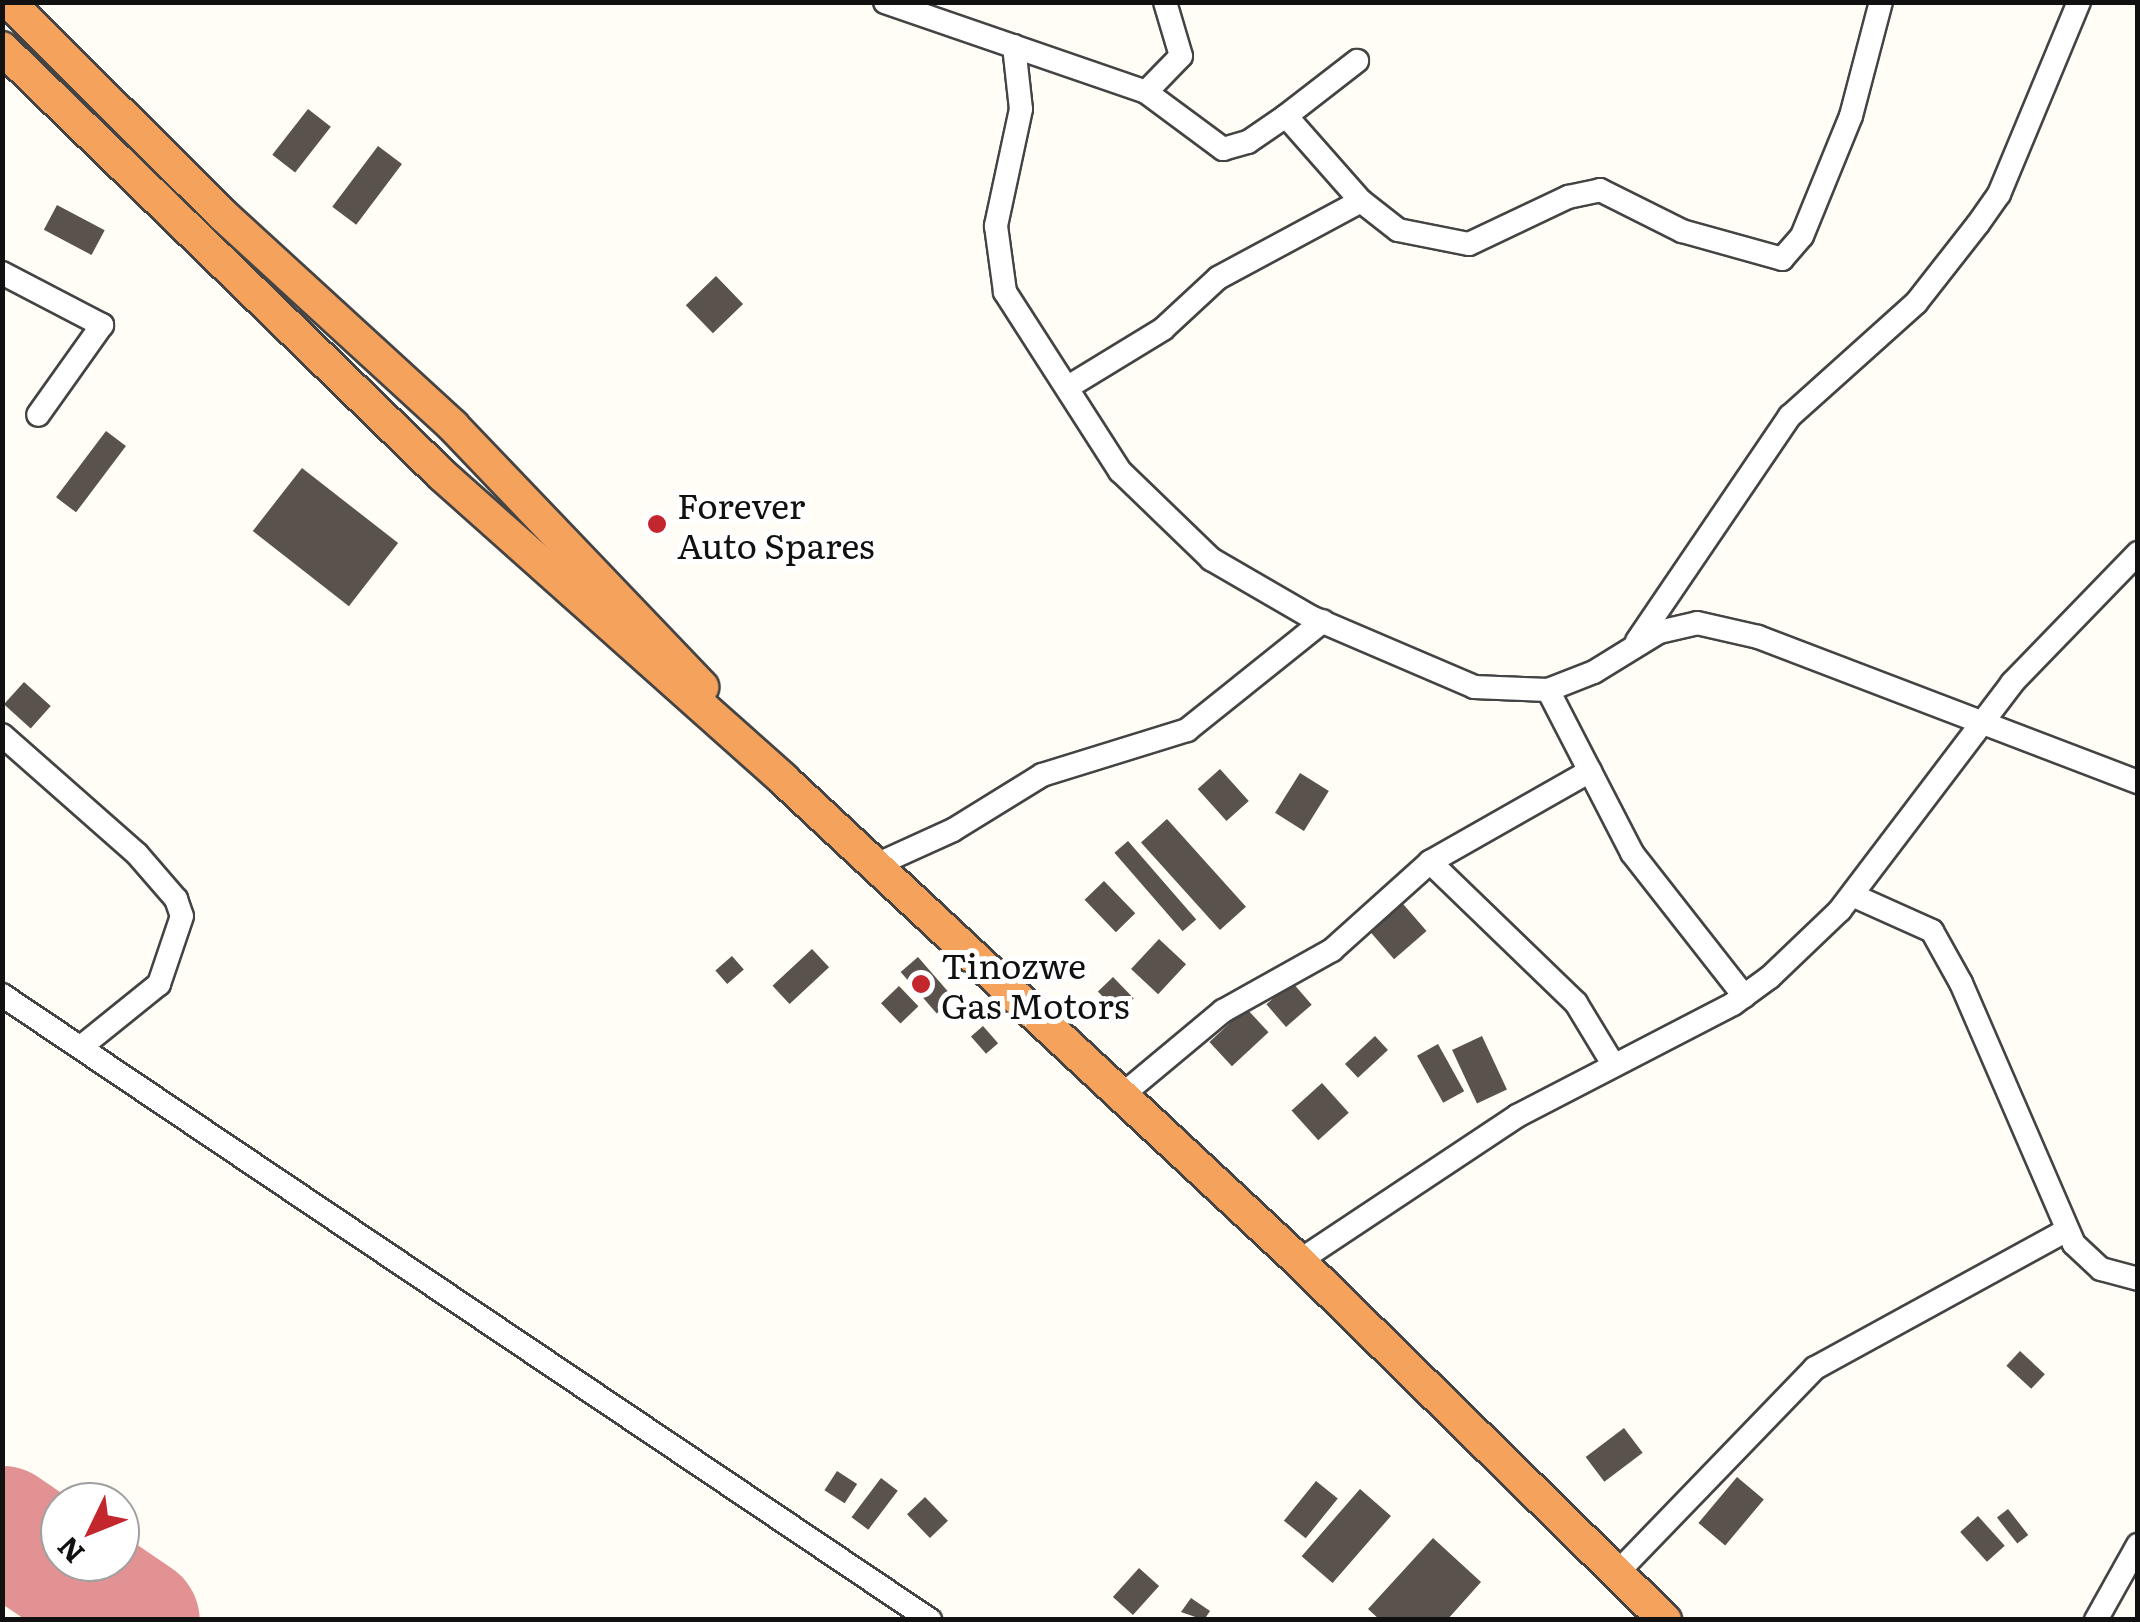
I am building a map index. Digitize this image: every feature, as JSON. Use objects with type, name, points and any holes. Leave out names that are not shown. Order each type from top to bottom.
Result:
[{"type":"highway","points":[[9,2],[223,215],[453,426],[667,648],[784,780]]},
{"type":"highway","points":[[2,48],[442,475],[784,780],[1299,1262],[1664,1620]]},
{"type":"street","points":[[885,2],[1146,92],[1223,149],[1248,142],[1356,60]]},
{"type":"street","points":[[1146,92],[1181,56],[1165,2]]},
{"type":"street","points":[[1286,116],[1361,201],[1398,230],[1468,244],[1568,197],[1600,190],[1682,230],[1782,259],[1802,236],[1850,116],[1881,2]]},
{"type":"street","points":[[1632,648],[1790,416],[1916,303],[1989,210],[2079,2]]},
{"type":"street","points":[[1014,46],[1021,110],[996,226],[996,262],[1005,292],[1120,471],[1152,508],[1211,559],[1322,622],[1374,639],[1450,680],[1548,690],[1675,626],[1729,630],[2138,782]]},
{"type":"street","points":[[1068,388],[1163,329],[1218,278],[1361,201]]},
{"type":"street","points":[[2,272],[102,324],[38,415]]},
{"type":"street","points":[[1299,1262],[1442,1162],[1613,1064],[1744,996],[1807,946],[1852,895],[1978,723],[2138,553]]},
{"type":"street","points":[[876,865],[953,830],[1042,775],[1187,730],[1322,622]]},
{"type":"street","points":[[1548,690],[1647,876],[1744,996]]},
{"type":"street","points":[[2,735],[137,854],[176,898],[182,916],[159,984],[81,1047]]},
{"type":"street","points":[[1122,1096],[1223,1011],[1332,950],[1430,862],[1590,771]]},
{"type":"street","points":[[1430,862],[1576,1003],[1613,1064]]},
{"type":"street","points":[[1852,895],[1924,923],[1942,945],[2067,1230],[2088,1262],[2138,1279]]},
{"type":"street","points":[[2,995],[930,1620]]},
{"type":"street","points":[[1616,1573],[1816,1368],[2067,1230]]},
{"type":"street","points":[[2096,1620],[2138,1545]]},
{"type":"building","points":[[308,109],[331,127],[295,173],[272,155]]},
{"type":"building","points":[[378,146],[402,164],[356,225],[332,207]]},
{"type":"building","points":[[57,205],[105,230],[92,255],[44,230]]},
{"type":"building","points":[[716,276],[743,304],[713,333],[686,305]]},
{"type":"building","points":[[106,431],[126,446],[76,512],[56,497]]},
{"type":"building","points":[[302,468],[398,543],[349,606],[253,531]]},
{"type":"building","points":[[24,682],[51,706],[31,728],[4,704]]},
{"type":"building","points":[[1220,769],[1249,801],[1226,821],[1198,789]]},
{"type":"building","points":[[1300,773],[1329,791],[1304,831],[1275,813]]},
{"type":"building","points":[[1167,819],[1246,907],[1220,930],[1141,842]]},
{"type":"building","points":[[1128,841],[1196,919],[1183,931],[1114,853]]},
{"type":"building","points":[[1104,881],[1135,913],[1116,932],[1085,900]]},
{"type":"building","points":[[1397,897],[1427,931],[1394,959],[1365,925]]},
{"type":"building","points":[[1159,939],[1186,964],[1158,994],[1131,969]]},
{"type":"building","points":[[812,949],[829,967],[790,1004],[773,986]]},
{"type":"building","points":[[732,956],[744,970],[727,984],[715,970]]},
{"type":"building","points":[[918,957],[954,999],[937,1014],[901,972]]},
{"type":"building","points":[[1113,977],[1134,999],[1119,1013],[1098,992]]},
{"type":"building","points":[[1292,982],[1312,1005],[1286,1027],[1266,1004]]},
{"type":"building","points":[[899,986],[918,1006],[900,1024],[881,1003]]},
{"type":"building","points":[[1246,1008],[1269,1032],[1232,1066],[1209,1042]]},
{"type":"building","points":[[983,1026],[998,1043],[986,1054],[971,1036]]},
{"type":"building","points":[[1375,1036],[1388,1050],[1358,1078],[1345,1064]]},
{"type":"building","points":[[1482,1036],[1507,1089],[1477,1103],[1452,1050]]},
{"type":"building","points":[[1438,1044],[1464,1091],[1443,1103],[1417,1056]]},
{"type":"building","points":[[1322,1083],[1349,1113],[1318,1140],[1292,1110]]},
{"type":"building","points":[[2020,1351],[2045,1374],[2031,1389],[2006,1366]]},
{"type":"building","points":[[1624,1428],[1643,1453],[1604,1482],[1586,1457]]},
{"type":"building","points":[[837,1471],[857,1484],[845,1503],[824,1490]]},
{"type":"building","points":[[1737,1477],[1764,1499],[1725,1545],[1698,1523]]},
{"type":"building","points":[[881,1478],[898,1491],[868,1530],[852,1517]]},
{"type":"building","points":[[1316,1481],[1338,1499],[1306,1538],[1284,1521]]},
{"type":"building","points":[[1360,1489],[1391,1516],[1333,1583],[1302,1556]]},
{"type":"building","points":[[925,1497],[948,1521],[930,1538],[907,1514]]},
{"type":"building","points":[[2008,1509],[2028,1535],[2017,1544],[1997,1518]]},
{"type":"building","points":[[1978,1516],[2005,1546],[1987,1562],[1960,1532]]},
{"type":"building","points":[[1433,1538],[1481,1582],[1447,1620],[1380,1620],[1368,1609]]},
{"type":"building","points":[[1139,1568],[1159,1586],[1133,1615],[1113,1597]]},
{"type":"building","points":[[1191,1598],[1210,1611],[1204,1620],[1181,1612]]},
{"type":"runway","points":[[2,1528],[137,1620]]},
{"type":"place","name":"Forever Auto Spares","points":[[657,524]]},
{"type":"place","name":"Tinozwe Gas Motors","points":[[921,984]]}]
